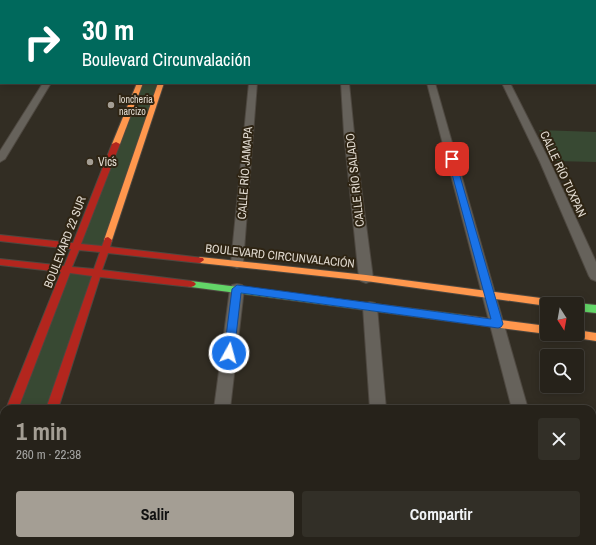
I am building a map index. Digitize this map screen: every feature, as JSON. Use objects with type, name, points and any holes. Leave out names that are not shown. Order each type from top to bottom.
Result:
[{"type":"main road","name":"BOULEVARD 22 SUR","points":[[14,405],[140,84]]},
{"type":"main road","points":[[53,405],[161,84]]},
{"type":"main road","name":"BOULEVARD CIRCUNVALACIÓN","points":[[0,238],[76,245],[366,278],[540,302]]},
{"type":"main road","points":[[0,262],[237,289],[540,329]]},
{"type":"main road","points":[[584,308],[596,309]]},
{"type":"main road","points":[[584,335],[596,337]]},
{"type":"street","points":[[0,159],[46,84]]},
{"type":"street","name":"CALLE RÍO JAMAPA","points":[[237,263],[245,178],[247,131],[253,84]]},
{"type":"street","name":"CALLE RÍO SALADO","points":[[346,84],[349,133],[366,278]]},
{"type":"street","points":[[431,84],[519,405]]},
{"type":"street","name":"CALLE RÍO TUXPAN","points":[[506,84],[545,162],[596,276]]},
{"type":"street","points":[[222,405],[237,289]]},
{"type":"street","points":[[370,307],[378,405]]},
{"type":"green space","points":[[140,84],[161,84],[102,253],[74,249]]},
{"type":"green space","points":[[539,130],[596,132],[596,162],[554,161]]},
{"type":"green space","points":[[67,268],[96,272],[51,405],[13,405]]},
{"type":"traffic: fast","points":[[191,284],[463,319]]},
{"type":"traffic: fast","points":[[584,308],[596,309]]},
{"type":"traffic: slow","points":[[116,144],[140,84]]},
{"type":"traffic: slow","points":[[108,240],[161,84]]},
{"type":"traffic: slow","points":[[200,260],[366,278],[540,302]]},
{"type":"traffic: slow","points":[[463,319],[540,329]]},
{"type":"traffic: slow","points":[[584,335],[596,337]]},
{"type":"traffic: jam","points":[[14,405],[116,144]]},
{"type":"traffic: jam","points":[[0,238],[200,260]]},
{"type":"traffic: jam","points":[[53,405],[108,240]]},
{"type":"traffic: jam","points":[[0,262],[191,284]]},
{"type":"place","name":"loncheria narcizo","points":[[111,105]]},
{"type":"place","name":"Vic´s","points":[[90,162]]},
{"type":"route","points":[[229,353],[237,289],[498,324],[452,159]]}]
